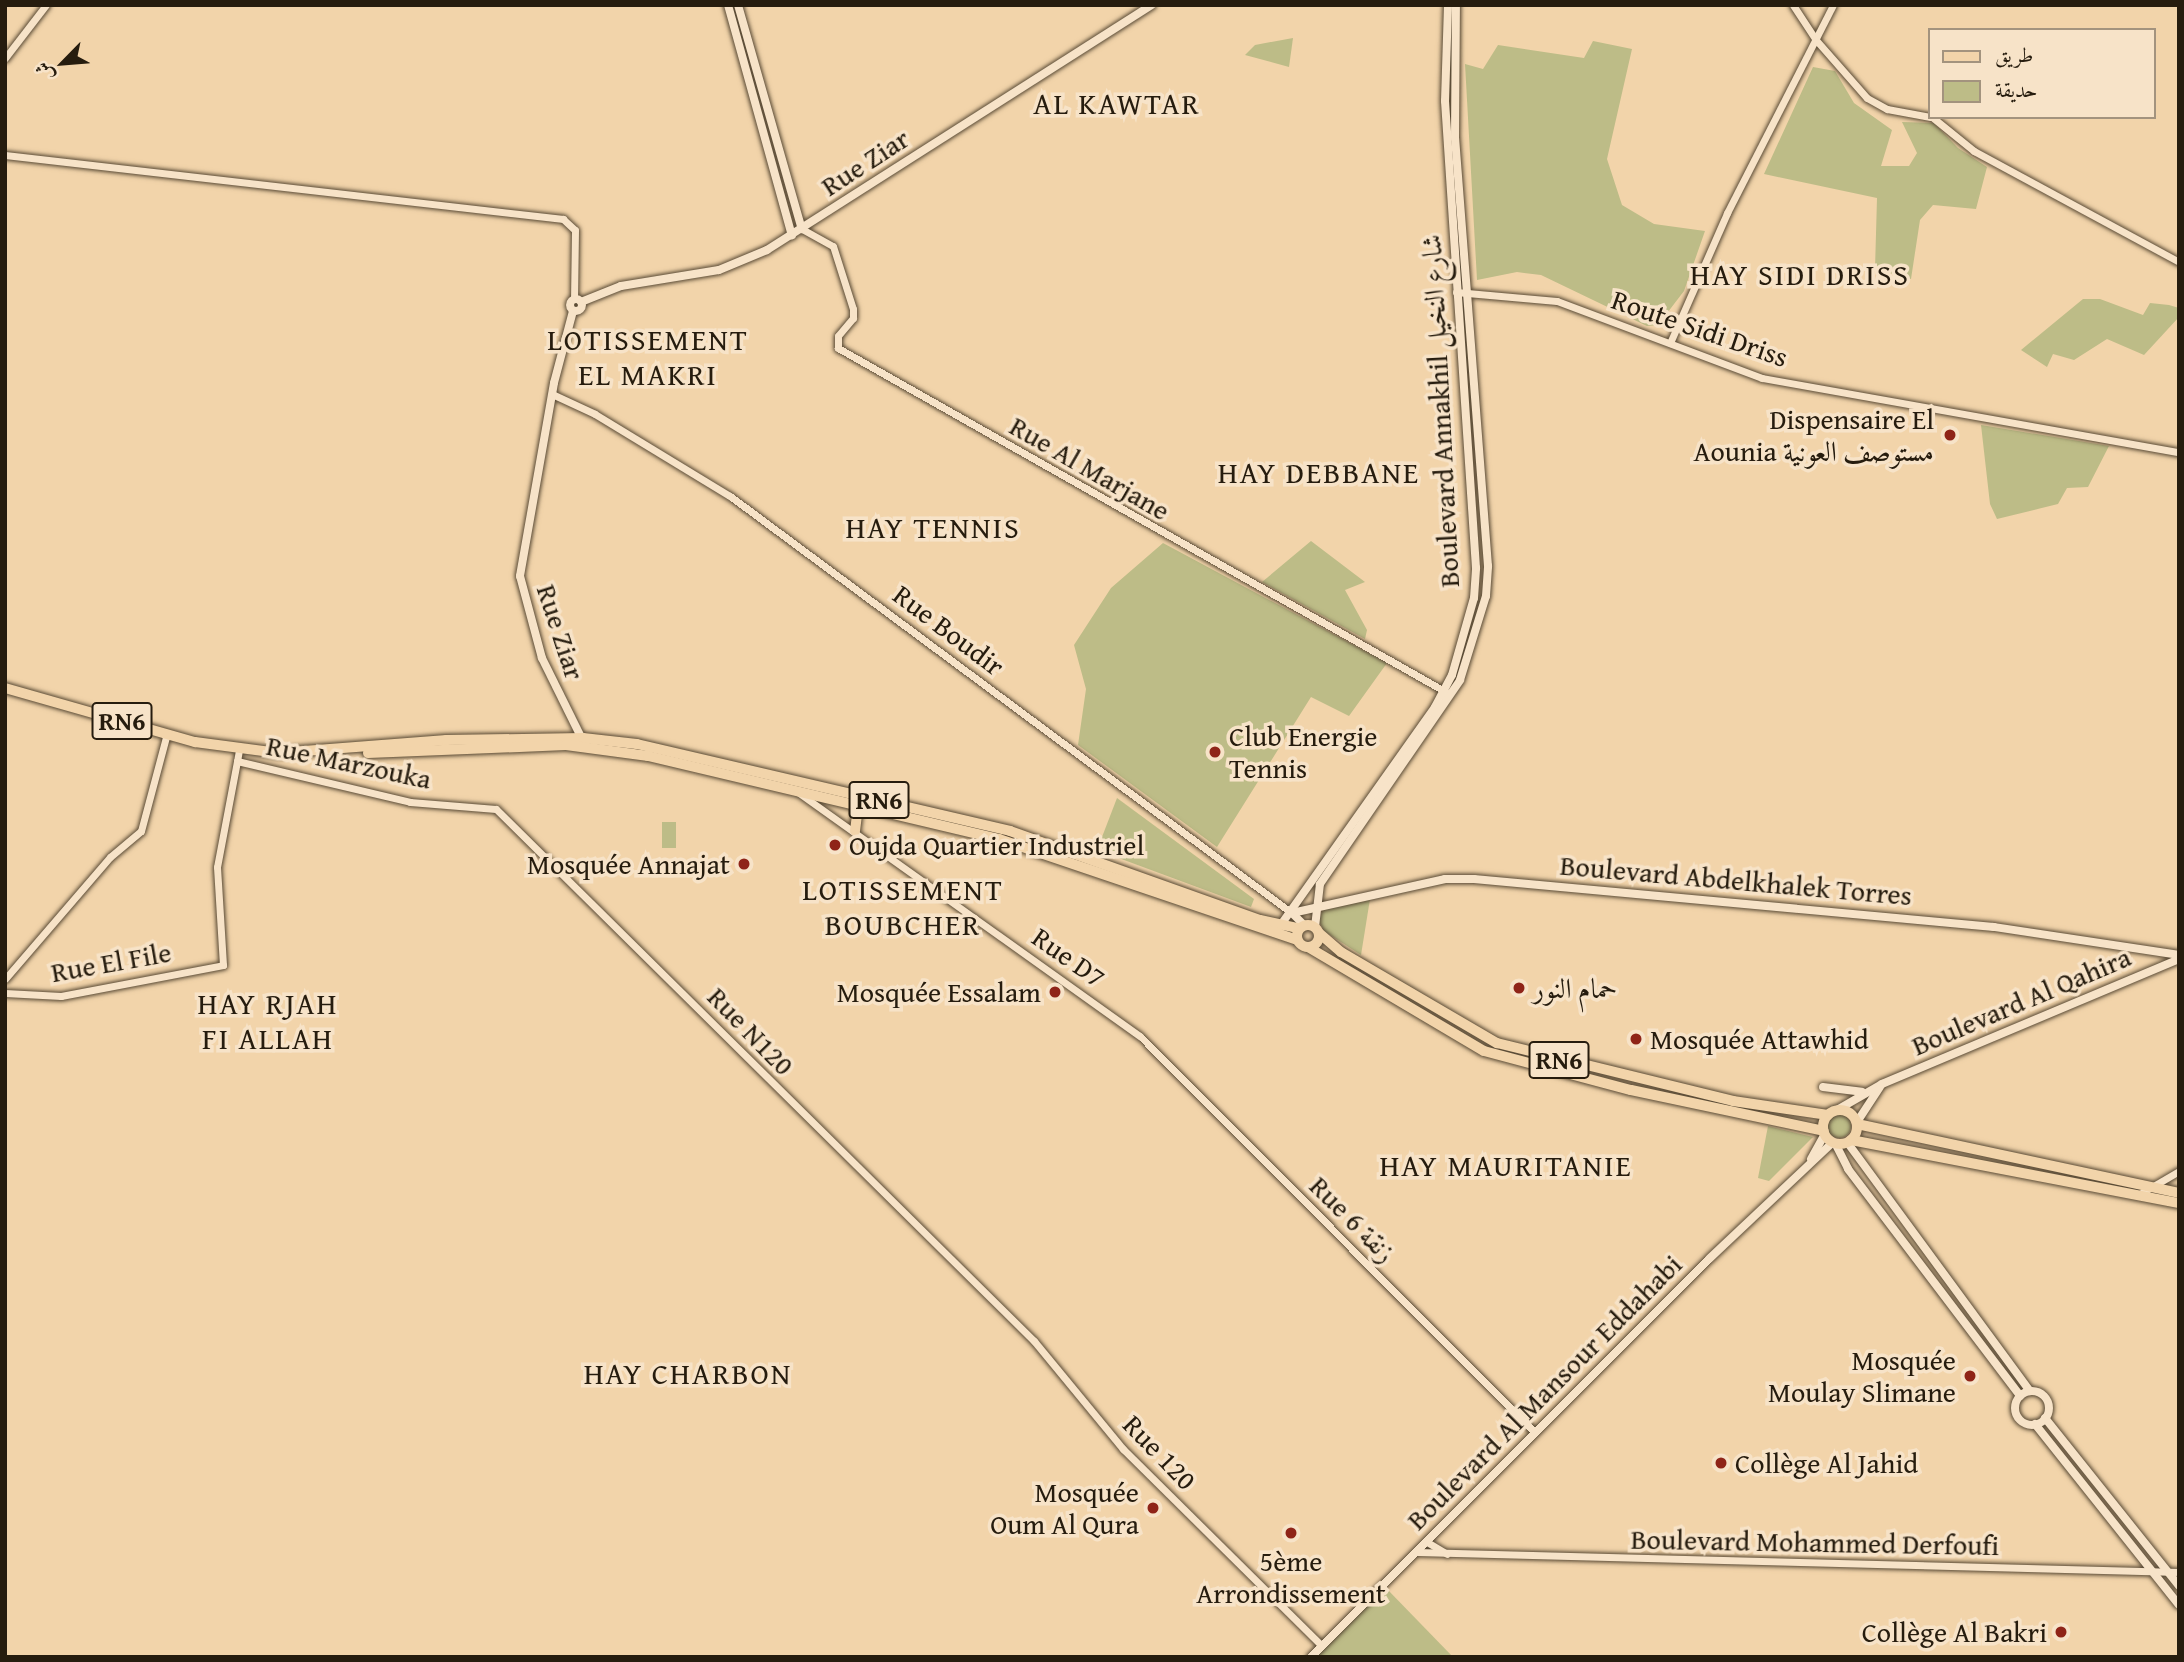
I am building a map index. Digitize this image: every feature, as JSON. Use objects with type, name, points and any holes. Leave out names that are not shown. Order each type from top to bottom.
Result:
[{"type":"main road","points":[[728,5],[792,235]]},
{"type":"main road","points":[[738,5],[802,229]]},
{"type":"main road","name":"Rue Ziar","points":[[584,742],[568,718],[538,645],[520,580],[552,394],[573,311],[570,305],[621,286],[719,270],[792,235],[1151,5]]},
{"type":"main road","name":"Boulevard Annakhil شارع النخيل","points":[[1317,930],[1315,907],[1320,884],[1447,693],[1477,582],[1445,101],[1448,5]]},
{"type":"main road","name":"Boulevard Annakhil شارع النخيل","points":[[1280,926],[1292,913],[1447,693],[1460,680],[1487,583],[1455,126],[1456,5]]},
{"type":"main road","points":[[752,91],[762,89]]},
{"type":"main road","points":[[764,136],[774,133]]},
{"type":"main road","name":"Rue Marzouka","points":[[5,688],[239,750]]},
{"type":"main road","name":"Rue Ziar","points":[[566,741],[568,718]]},
{"type":"main road","name":"RN6","points":[[347,751],[428,741],[457,748],[566,741]]},
{"type":"main road","name":"RN6","points":[[239,750],[291,754],[445,744],[566,741],[637,744],[858,806],[999,839],[1280,926],[1317,930],[1341,952],[1497,1043],[1734,1101],[1832,1113],[1847,1111],[1857,1123],[2179,1193]]},
{"type":"main road","name":"RN6","points":[[800,789],[992,826],[1284,939],[1297,940],[1484,1051],[1531,1066],[1825,1132]]},
{"type":"main road","points":[[855,831],[858,806]]},
{"type":"main road","name":"Boulevard Abdelkhalek Torres","points":[[1292,913],[1445,879],[1474,879],[1994,928],[2179,957]]},
{"type":"main road","name":"Rue Boudir","points":[[1292,913],[1301,927]]},
{"type":"main road","points":[[1297,940],[1301,927]]},
{"type":"main road","points":[[1308,947],[1317,942],[1317,930]]},
{"type":"main road","points":[[1284,939],[1291,950]]},
{"type":"main road","name":"Boulevard Al Qahira","points":[[1832,1113],[1882,1084],[2179,957]]},
{"type":"main road","points":[[1849,1141],[1882,1084]]},
{"type":"main road","points":[[1823,1087],[1865,1092]]},
{"type":"main road","points":[[1810,1161],[1832,1113]]},
{"type":"main road","points":[[1825,1132],[1834,1142],[1848,1169],[2020,1396],[2017,1416],[2035,1424],[2179,1605]]},
{"type":"main road","points":[[1810,1161],[1834,1142],[1849,1141],[2179,1203]]},
{"type":"main road","points":[[1849,1141],[2030,1391],[2045,1398],[2045,1418],[2179,1586]]},
{"type":"main road","name":"Boulevard Al Mansour Eddahabi","points":[[1311,1657],[1810,1161]]},
{"type":"main road","points":[[2020,1396],[2030,1391]]},
{"type":"main road","points":[[2035,1424],[2045,1418]]},
{"type":"street","points":[[5,58],[47,5]]},
{"type":"street","points":[[1793,5],[1816,40],[1876,104],[1928,116]]},
{"type":"street","points":[[1670,343],[1727,212],[1833,5]]},
{"type":"street","points":[[1934,119],[1974,151],[2179,262]]},
{"type":"street","points":[[5,155],[568,220],[575,230],[578,301]]},
{"type":"street","name":"Rue Al Marjane","points":[[802,229],[824,238],[836,256],[854,313],[838,336],[840,350],[1447,693]]},
{"type":"street","name":"Route Sidi Driss","points":[[1456,292],[1557,301],[1762,378],[2179,452]]},
{"type":"street","name":"Rue Boudir","points":[[552,394],[595,414],[767,521],[1292,913]]},
{"type":"street","points":[[5,979],[110,858],[141,831],[167,733]]},
{"type":"street","name":"Rue Marzouka","points":[[239,750],[237,761],[416,803],[496,808]]},
{"type":"street","name":"Rue El File","points":[[5,993],[66,995],[223,965],[217,867],[237,761]]},
{"type":"street","name":"Rue D7","points":[[800,789],[1140,1036]]},
{"type":"street","name":"Rue N120","points":[[496,808],[976,1283]]},
{"type":"street","name":"Rue 6 زنقة","points":[[1140,1036],[1535,1433]]},
{"type":"street","points":[[2138,1195],[2179,1171]]},
{"type":"street","name":"Rue 120","points":[[976,1283],[1062,1371],[1123,1449],[1321,1645]]},
{"type":"street","name":"Boulevard Mohammed Derfoufi","points":[[1427,1542],[1451,1556]]},
{"type":"street","name":"Boulevard Mohammed Derfoufi","points":[[1417,1552],[1451,1556],[2179,1572]]},
{"type":"green space","points":[[1293,38],[1289,67],[1245,55],[1255,45]]},
{"type":"green space","points":[[1593,41],[1632,49],[1607,159],[1622,205],[1654,224],[1705,231],[1684,291],[1658,325],[1647,326],[1541,275],[1517,272],[1477,280],[1465,64],[1483,69],[1498,45],[1584,58]]},
{"type":"green space","points":[[1813,67],[1835,71],[1854,103],[1892,130],[1881,166],[1909,166],[1917,153],[1902,122],[1934,123],[1958,148],[1987,167],[1976,209],[1933,205],[1920,220],[1911,279],[1875,269],[1877,198],[1764,174]]},
{"type":"green space","points":[[2083,299],[2100,299],[2143,315],[2150,303],[2169,305],[2179,308],[2179,317],[2144,355],[2107,339],[2074,360],[2053,354],[2047,367],[2021,350]]},
{"type":"green space","points":[[1981,425],[2109,446],[2088,487],[2067,488],[2058,504],[1997,519],[1990,504]]},
{"type":"green space","points":[[1311,541],[1365,582],[1345,590],[1367,630],[1365,639],[1262,582]]},
{"type":"green space","points":[[1163,543],[1387,663],[1349,716],[1311,697],[1217,847],[1078,745],[1086,689],[1074,645],[1111,588]]},
{"type":"green space","points":[[1117,798],[1254,899],[1251,907],[1097,850]]},
{"type":"green space","points":[[662,822],[676,822],[676,848],[662,848]]},
{"type":"green space","points":[[1370,899],[1361,955],[1324,931],[1319,921],[1323,908]]},
{"type":"green space","points":[[1839,1114],[1847,1118],[1851,1126],[1847,1134],[1839,1138],[1831,1134],[1827,1126],[1831,1118]]},
{"type":"green space","points":[[1768,1126],[1813,1137],[1769,1181],[1758,1178]]},
{"type":"green space","points":[[1386,1588],[1453,1657],[1316,1657],[1324,1648]]},
{"type":"place","name":"Dispensaire El Aounia مستوصف العونية","points":[[1950,435]]},
{"type":"place","name":"Club Energie Tennis","points":[[1215,752]]},
{"type":"place","name":"Oujda Quartier Industriel","points":[[835,845]]},
{"type":"place","name":"Mosquée Annajat","points":[[744,864]]},
{"type":"place","name":"حمام النور","points":[[1519,988]]},
{"type":"place","name":"Mosquée Essalam","points":[[1055,992]]},
{"type":"place","name":"Mosquée Attawhid","points":[[1636,1039]]},
{"type":"place","name":"Mosquée Moulay Slimane","points":[[1970,1376]]},
{"type":"place","name":"Collège Al Jahid","points":[[1721,1463]]},
{"type":"place","name":"Mosquée Oum Al Qura","points":[[1153,1508]]},
{"type":"place","name":"5ème Arrondissement","points":[[1291,1533]]},
{"type":"place","name":"Collège Al Bakri","points":[[2061,1632]]},
{"type":"district","name":"AL KAWTAR","points":[[1117,103]]},
{"type":"district","name":"HAY SIDI DRISS","points":[[1800,274]]},
{"type":"district","name":"LOTISSEMENT EL MAKRI","points":[[648,356]]},
{"type":"district","name":"HAY DEBBANE","points":[[1319,472]]},
{"type":"district","name":"HAY TENNIS","points":[[933,527]]},
{"type":"district","name":"LOTISSEMENT BOUBCHER","points":[[903,906]]},
{"type":"district","name":"HAY RJAH FI ALLAH","points":[[268,1020]]},
{"type":"district","name":"HAY MAURITANIE","points":[[1506,1165]]},
{"type":"district","name":"HAY CHARBON","points":[[688,1373]]}]
